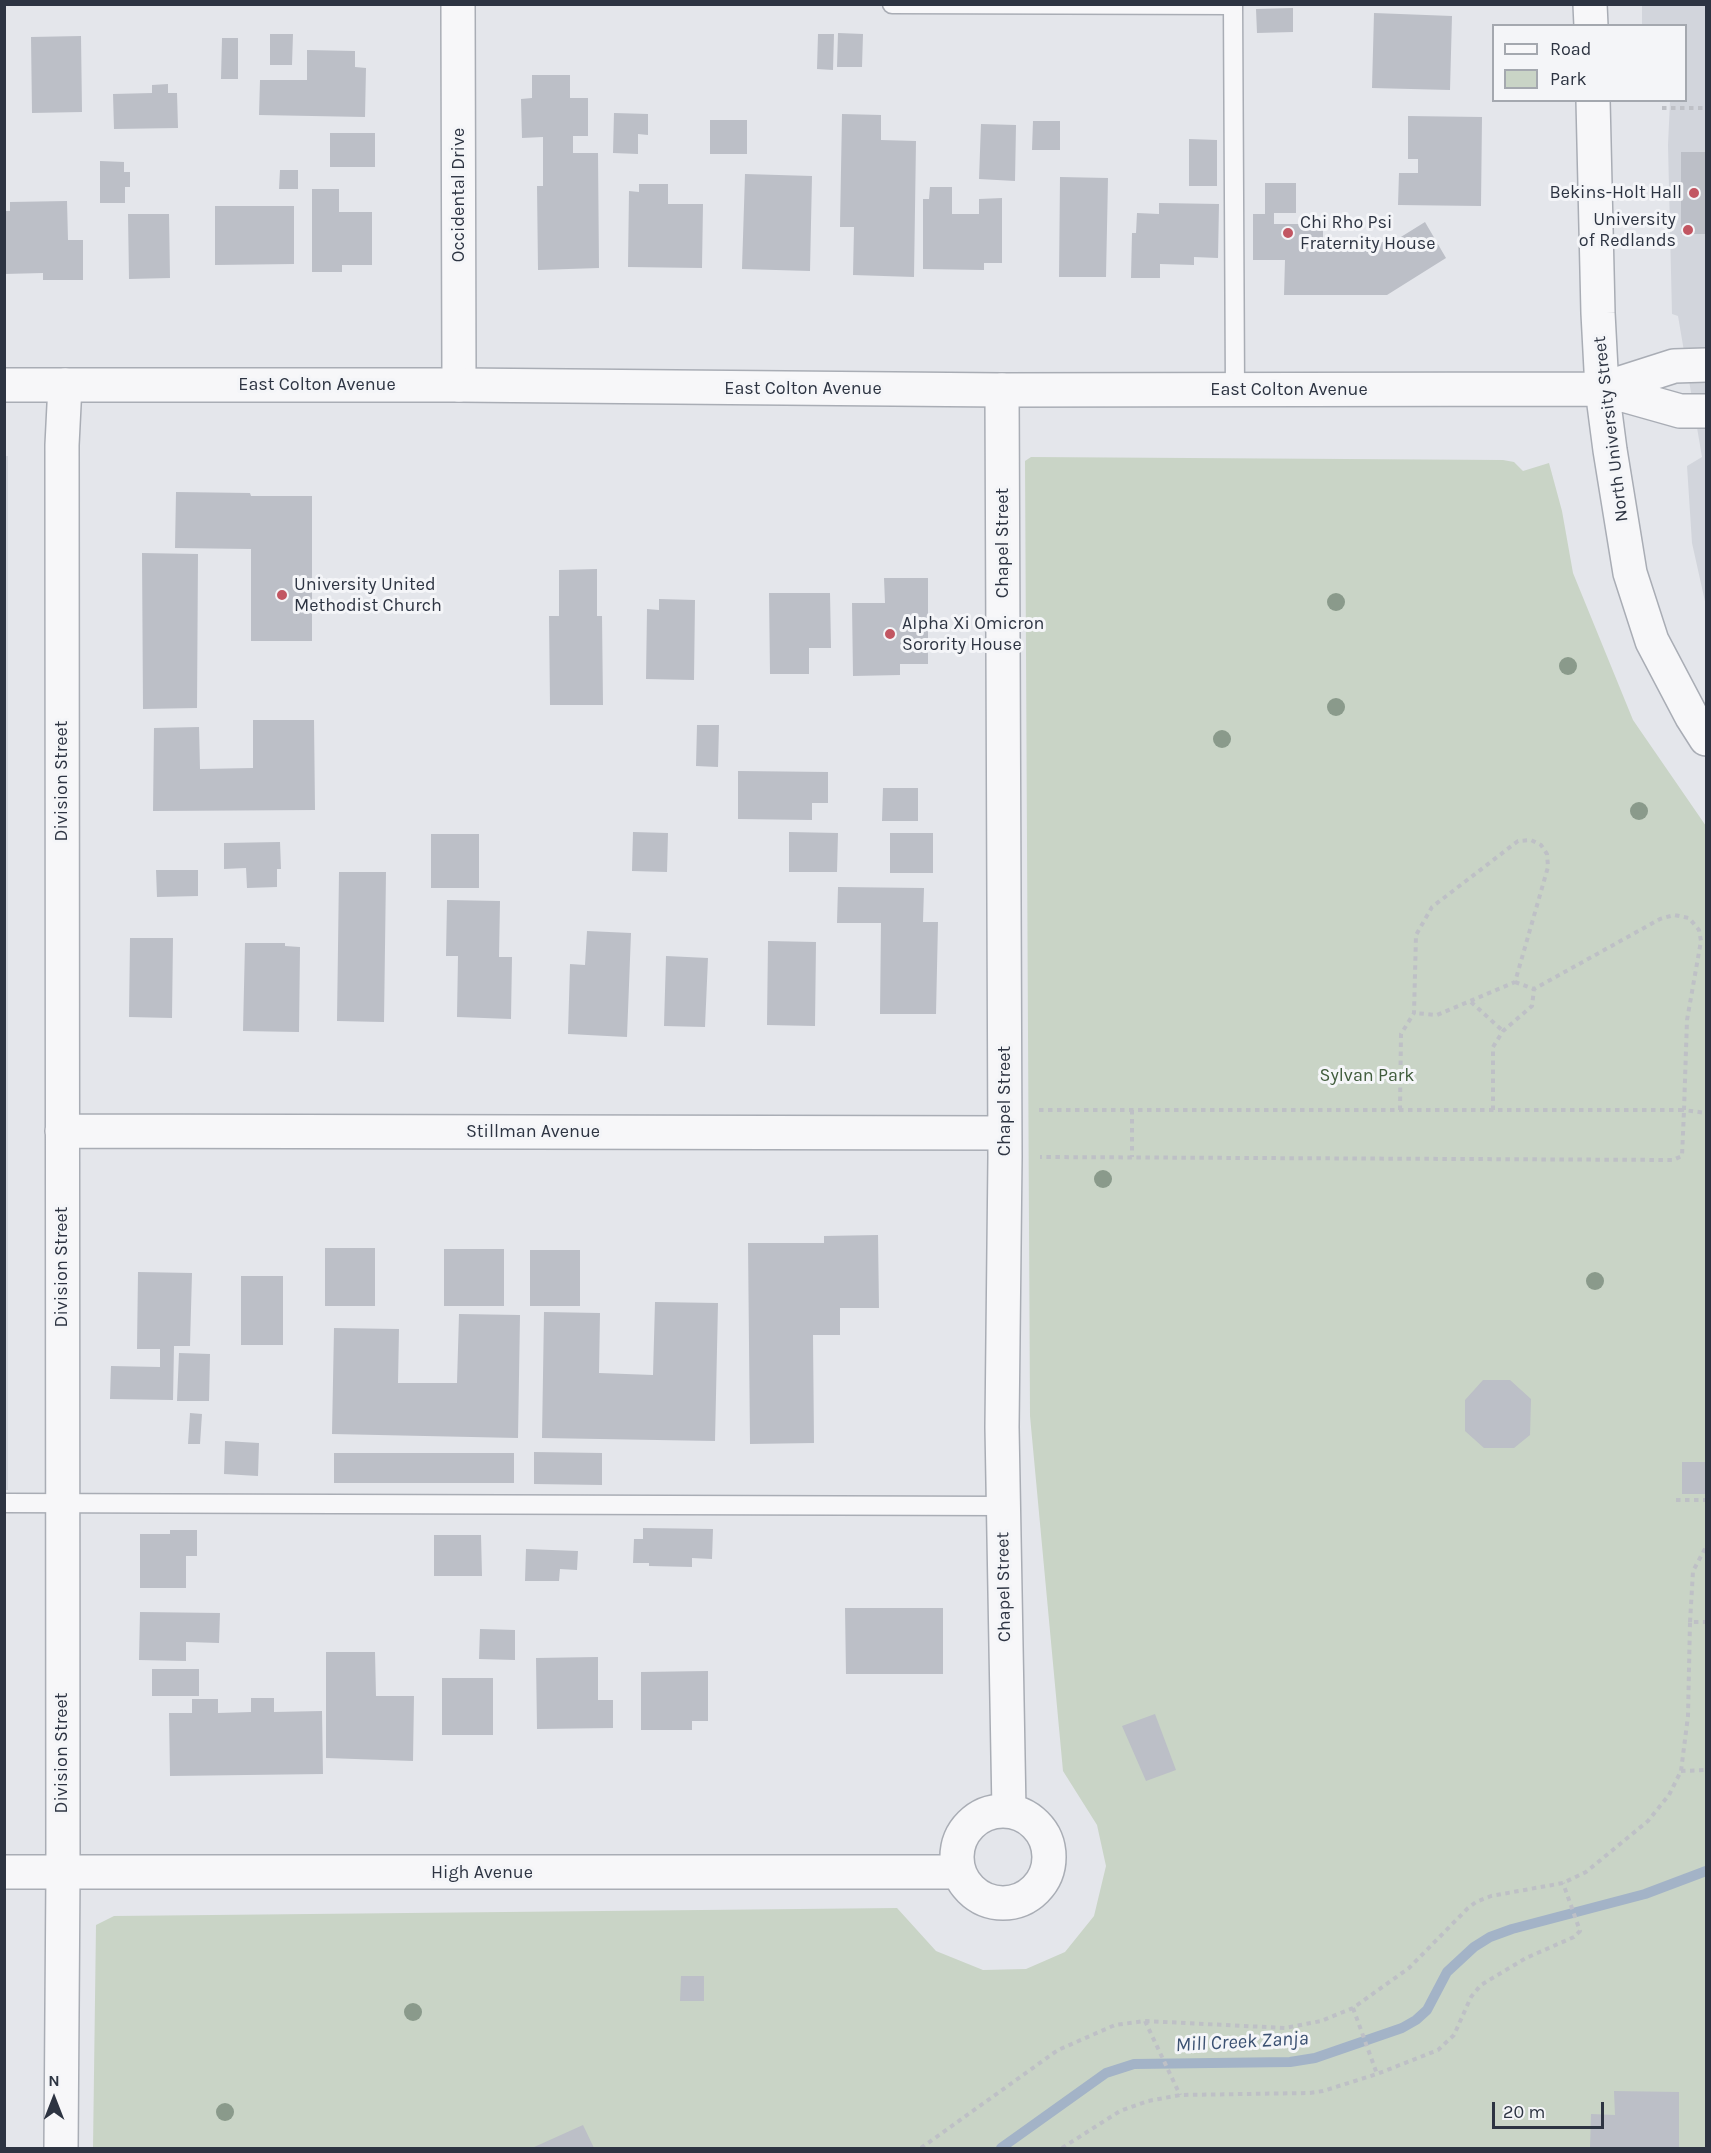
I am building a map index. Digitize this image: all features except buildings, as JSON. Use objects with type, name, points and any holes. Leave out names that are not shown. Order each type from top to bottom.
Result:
[{"type":"street","name":"Occidental Drive","points":[[458,4],[459,386]]},
{"type":"street","points":[[1590,4],[1591,24]]},
{"type":"street","name":"North University Street","points":[[1593,102],[1598,320],[1602,389],[1630,573],[1652,641],[1692,717],[1707,739]]},
{"type":"street","name":"East Colton Avenue","points":[[1602,389],[1674,366],[1707,365]]},
{"type":"street","name":"East Colton Avenue","points":[[4,385],[1002,390],[1602,389],[1680,411],[1707,411]]},
{"type":"street","name":"Division Street","points":[[61,2148],[63,1873],[62,445],[64,386]]},
{"type":"street","name":"Chapel Street","points":[[1002,390],[1005,1133],[1002,1506],[1009,1811]]},
{"type":"street","name":"Stillman Avenue","points":[[62,1131],[1005,1133]]},
{"type":"street","points":[[1009,1811],[1023,1815],[1045,1836],[1049,1851],[1048,1866],[1043,1880],[1034,1891],[1021,1899],[1006,1903],[991,1902],[978,1896],[966,1885],[959,1872],[957,1857],[959,1842],[967,1828],[978,1817],[993,1812],[1009,1811]]},
{"type":"street","name":"High Avenue","points":[[4,1872],[959,1872]]},
{"type":"lane","points":[[892,4],[1233,5],[1235,390]]},
{"type":"lane","points":[[4,1503],[1002,1506]]},
{"type":"path","points":[[1662,108],[1707,108]]},
{"type":"path","points":[[1400,1110],[1401,1034],[1414,1013],[1416,934],[1432,907],[1518,841],[1531,840],[1541,845],[1547,854],[1548,867],[1515,982]]},
{"type":"path","points":[[1005,1133],[1132,1157],[1673,1160],[1682,1156],[1687,1020],[1701,941],[1699,930],[1689,918],[1674,915],[1660,919],[1534,989],[1515,982],[1437,1016],[1414,1013]]},
{"type":"path","points":[[1493,1110],[1493,1047],[1503,1031],[1532,1006],[1534,989]]},
{"type":"path","points":[[1471,1002],[1503,1031]]},
{"type":"path","points":[[1005,1133],[1132,1110],[1684,1110],[1707,1113]]},
{"type":"path","points":[[1132,1110],[1132,1157]]},
{"type":"path","points":[[1676,1500],[1707,1500]]},
{"type":"path","points":[[921,2148],[1058,2050],[1115,2025],[1145,2021],[1285,2028],[1321,2021],[1353,2008],[1408,1968],[1476,1902],[1491,1896],[1563,1883],[1586,1872],[1648,1821],[1669,1795],[1681,1771],[1688,1716],[1693,1571],[1707,1547]]},
{"type":"path","points":[[1690,1622],[1707,1622]]},
{"type":"path","points":[[1681,1771],[1707,1770]]},
{"type":"path","points":[[1062,2148],[1120,2111],[1148,2101],[1180,2095],[1323,2091],[1377,2074],[1438,2050],[1454,2035],[1471,1997],[1481,1985],[1526,1958],[1574,1937],[1580,1931],[1563,1883]]},
{"type":"path","points":[[1353,2008],[1377,2074]]},
{"type":"path","points":[[1145,2021],[1180,2095]]},
{"type":"shaded area","name":"University of Redlands","points":[[1642,5],[1706,5],[1706,606],[1692,543],[1687,466],[1702,457],[1678,316],[1672,314],[1668,145],[1670,102],[1687,102],[1687,24],[1642,24]]},
{"type":"shaded area","points":[[4,456],[8,456],[8,1490],[4,1490]]},
{"type":"green space","name":"Sylvan Park","points":[[1031,457],[1503,460],[1514,462],[1523,471],[1549,463],[1562,511],[1573,573],[1633,720],[1706,826],[1706,2148],[93,2148],[96,1925],[114,1916],[897,1908],[936,1951],[983,1970],[1026,1969],[1065,1952],[1094,1916],[1106,1866],[1097,1825],[1063,1771],[1030,1416],[1025,461]]},
{"type":"waterway","name":"Mill Creek Zanja","points":[[1001,2148],[1106,2073],[1134,2064],[1290,2062],[1315,2058],[1402,2028],[1427,2010],[1447,1972],[1474,1947],[1490,1937],[1512,1929],[1645,1894],[1706,1871]]},
{"type":"place","name":"Bekins-Holt Hall","points":[[1694,193]]},
{"type":"place","name":"University of Redlands","points":[[1688,230]]},
{"type":"place","name":"Chi Rho Psi Fraternity House","points":[[1288,233]]},
{"type":"place","name":"University United Methodist Church","points":[[282,595]]},
{"type":"place","name":"Alpha Xi Omicron Sorority House","points":[[890,634]]}]
